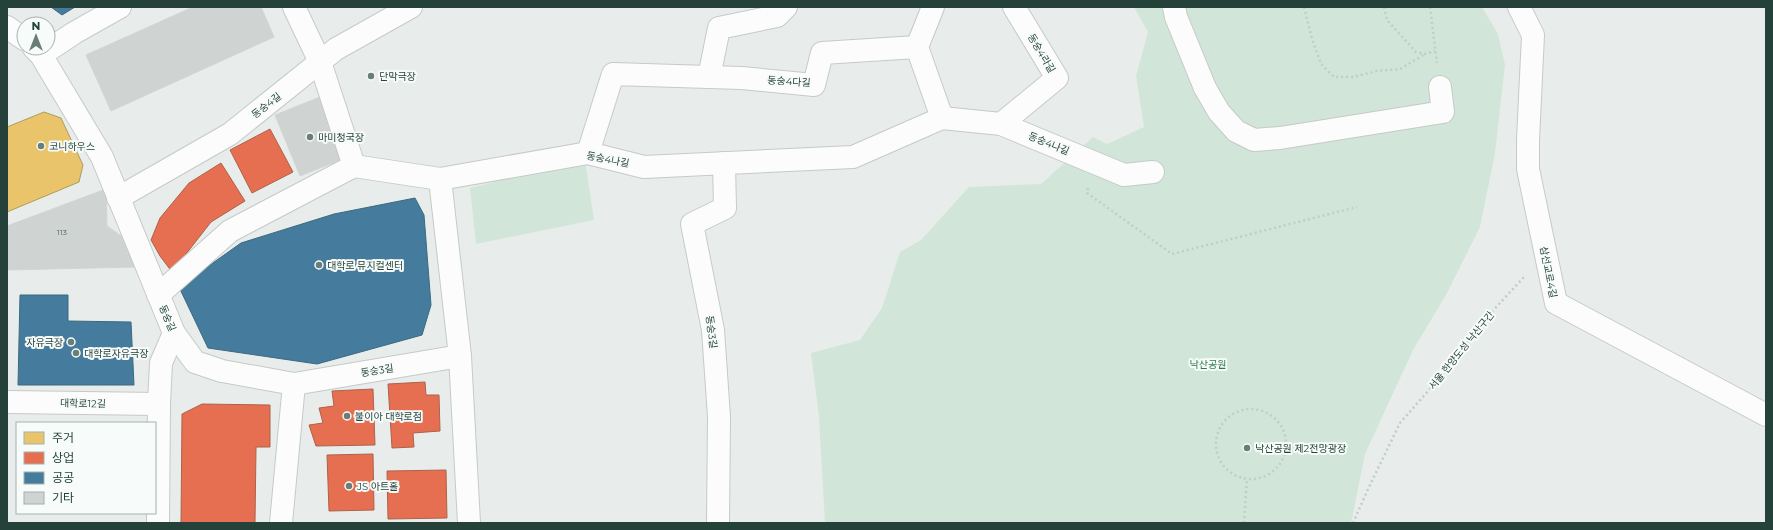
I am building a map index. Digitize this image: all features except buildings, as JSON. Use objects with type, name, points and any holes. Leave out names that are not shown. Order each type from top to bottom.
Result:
[{"type":"lane","points":[[56,30],[95,7]]},
{"type":"lane","name":"동숭길","points":[[56,42],[120,7]]},
{"type":"lane","points":[[158,295],[230,231],[354,166],[320,62],[294,7]]},
{"type":"lane","name":"동숭4길","points":[[118,198],[230,134],[336,49],[411,7]]},
{"type":"lane","points":[[709,76],[719,28],[777,16],[786,7]]},
{"type":"lane","points":[[933,7],[917,47],[942,118]]},
{"type":"lane","name":"동숭4라길","points":[[1001,124],[1056,78],[1014,7]]},
{"type":"lane","points":[[1174,7],[1176,17],[1205,88],[1219,112],[1236,131],[1254,140],[1280,138],[1443,112],[1440,87]]},
{"type":"lane","name":"삼선교로4길","points":[[1519,7],[1533,35],[1528,170],[1556,303],[1766,415]]},
{"type":"lane","points":[[7,27],[16,33]]},
{"type":"lane","name":"동숭4다길","points":[[588,153],[613,74],[709,76],[814,85],[822,53],[917,47]]},
{"type":"lane","name":"동숭길","points":[[40,56],[102,156],[174,333],[195,362],[222,371],[294,384]]},
{"type":"lane","name":"동숭4나길","points":[[354,166],[440,179],[588,153],[644,167],[853,156],[942,118],[1001,124],[1124,175],[1153,172]]},
{"type":"lane","name":"동숭3길","points":[[718,523],[719,417],[713,330],[692,224],[725,208],[724,163]]},
{"type":"lane","points":[[440,179],[460,356],[468,523]]},
{"type":"lane","points":[[158,523],[159,404],[161,363],[174,333]]},
{"type":"lane","name":"동숭3길","points":[[294,384],[460,356]]},
{"type":"lane","points":[[281,523],[294,384]]},
{"type":"lane","name":"대학로12길","points":[[7,402],[159,404]]},
{"type":"path","points":[[1304,7],[1312,39],[1321,64],[1334,76],[1353,76],[1377,71],[1400,69],[1425,54],[1435,51],[1430,7]]},
{"type":"path","points":[[1384,7],[1387,20],[1416,52],[1425,54]]},
{"type":"path","points":[[1095,162],[1087,193],[1172,254],[1357,207]]},
{"type":"path","name":"서울 한양도성 낙산구간","points":[[1353,523],[1400,423],[1457,358],[1476,329],[1526,274]]},
{"type":"path","points":[[1254,410],[1265,412],[1275,419],[1282,428],[1286,440],[1286,451],[1281,462],[1274,471],[1254,479],[1248,478],[1232,474],[1224,466],[1218,456],[1216,445],[1218,434],[1223,424],[1231,416],[1242,411],[1254,410]]},
{"type":"path","points":[[1286,451],[1336,451]]},
{"type":"path","points":[[1244,523],[1248,478]]},
{"type":"green space","name":"낙산공원","points":[[1134,7],[1482,7],[1498,34],[1505,65],[1495,153],[1480,227],[1446,295],[1413,350],[1365,454],[1351,523],[825,523],[819,417],[811,353],[860,340],[882,308],[900,252],[921,240],[969,187],[1041,184],[1093,137],[1107,144],[1144,127],[1136,76],[1148,32]]},
{"type":"green space","points":[[585,160],[594,220],[476,244],[470,188]]},
{"type":"place","name":"단막극장","points":[[371,76]]},
{"type":"place","name":"마미청국장","points":[[310,137]]},
{"type":"place","name":"코니하우스","points":[[41,146]]},
{"type":"place","name":"대학로 뮤지컬센터","points":[[319,265]]},
{"type":"place","name":"자유극장","points":[[71,342]]},
{"type":"place","name":"대학로자유극장","points":[[76,353]]},
{"type":"place","name":"불이아 대학로점","points":[[347,416]]},
{"type":"place","name":"낙산공원 제2전망광장","points":[[1247,448]]},
{"type":"place","name":"JS 아트홀","points":[[349,486]]}]
